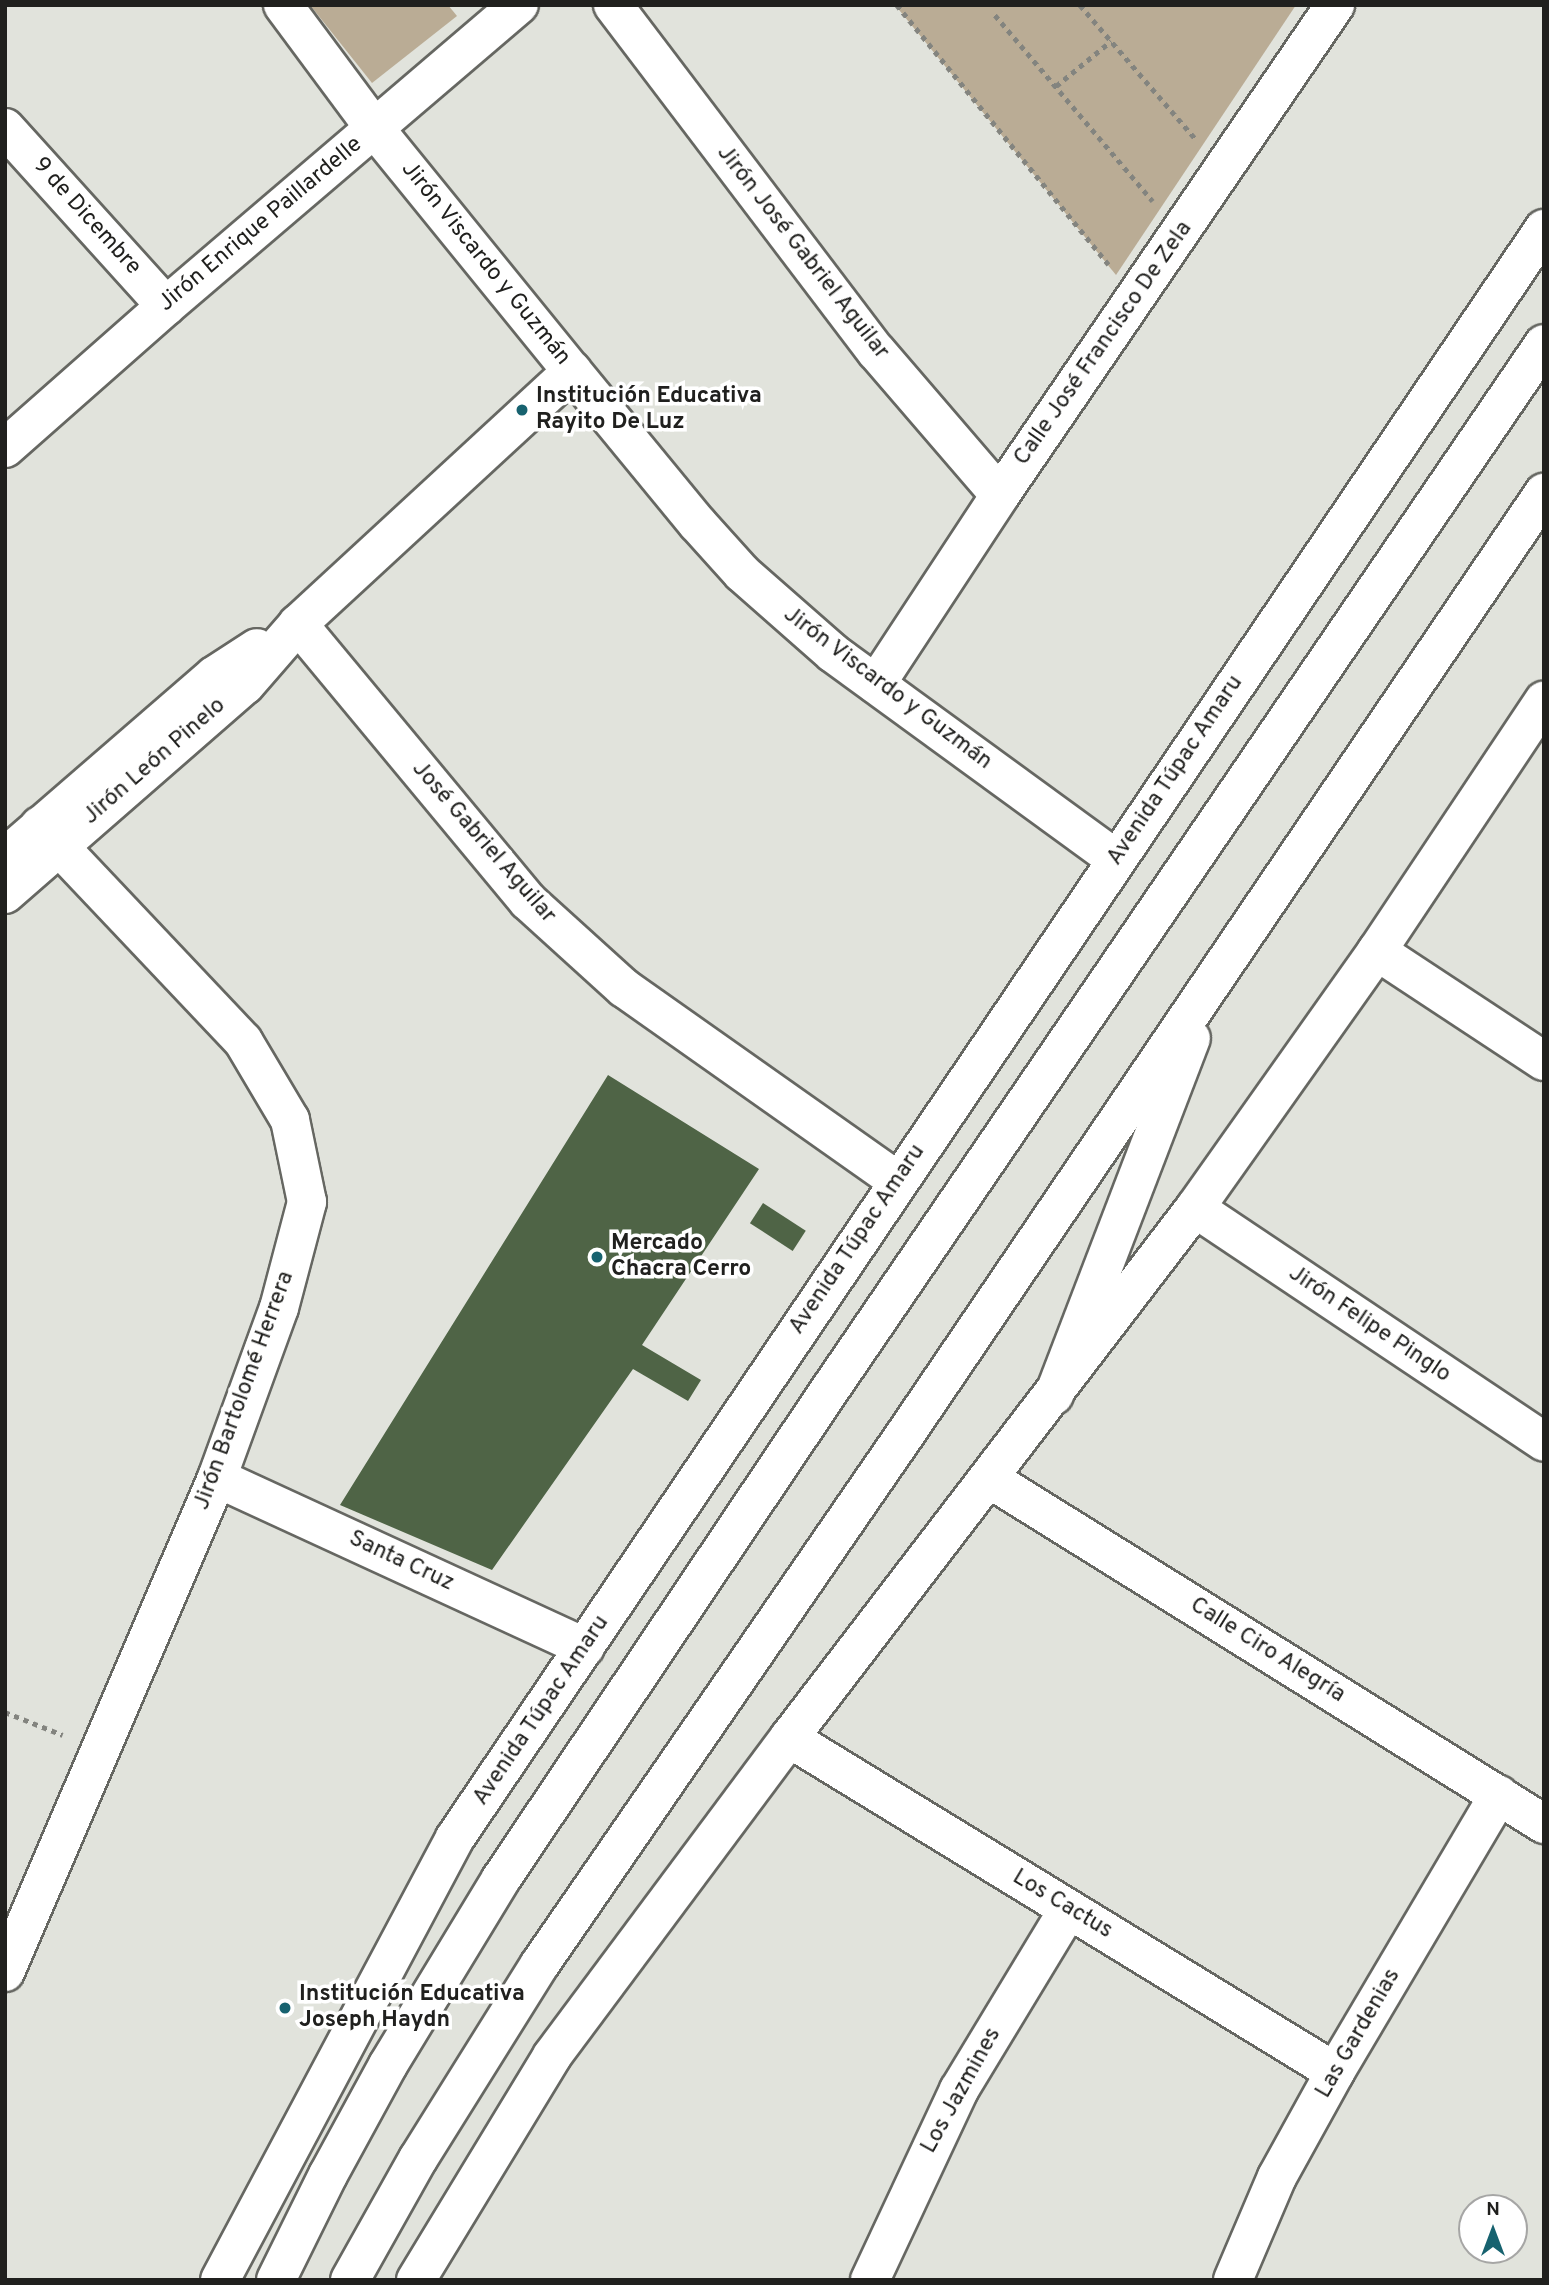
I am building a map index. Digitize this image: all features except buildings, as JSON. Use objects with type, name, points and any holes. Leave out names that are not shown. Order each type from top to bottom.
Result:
[{"type":"main road","name":"Jirón Viscardo y Guzmán","points":[[283,5],[375,128],[697,523],[742,573],[791,619],[1116,859]]},
{"type":"main road","name":"Jirón Enrique Paillardelle","points":[[5,448],[166,306],[519,5]]},
{"type":"main road","name":"Jirón José Gabriel Aguilar","points":[[612,5],[876,351],[1000,495]]},
{"type":"main road","name":"Calle José Francisco De Zela","points":[[876,684],[1000,495],[1335,5]]},
{"type":"main road","name":"9 de Dicembre","points":[[5,128],[166,306]]},
{"type":"main road","name":"Avenida Túpac Amaru","points":[[219,2280],[455,1838],[1544,229]]},
{"type":"main road","points":[[276,2280],[328,2175],[388,2065],[515,1858],[1544,344]]},
{"type":"main road","name":"Jirón León Pinelo","points":[[5,894],[49,836],[214,676],[298,624],[572,371]]},
{"type":"main road","points":[[351,2280],[418,2159],[540,1965],[904,1436],[1544,493]]},
{"type":"main road","name":"José Gabriel Aguilar","points":[[298,624],[528,901],[624,988],[898,1181]]},
{"type":"main road","points":[[416,2280],[552,2056],[789,1738],[1195,1208],[1377,951],[1544,701]]},
{"type":"main road","name":"Jirón León Pinelo","points":[[5,857],[49,836]]},
{"type":"main road","name":"Jirón Bartolomé Herrera","points":[[5,1972],[217,1478],[279,1308],[307,1202],[290,1120],[243,1041],[49,836]]},
{"type":"main road","points":[[1377,951],[1544,1061]]},
{"type":"main road","points":[[1054,1395],[1214,978]]},
{"type":"main road","name":"Jirón Felipe Pinglo","points":[[1195,1208],[1544,1442]]},
{"type":"main road","name":"Santa Cruz","points":[[217,1478],[585,1647]]},
{"type":"main road","name":"Calle Ciro Alegría","points":[[990,1479],[1544,1824]]},
{"type":"main road","name":"Los Cactus","points":[[789,1738],[1335,2072]]},
{"type":"main road","name":"Las Gardenias","points":[[1233,2280],[1278,2177],[1335,2072],[1499,1796]]},
{"type":"main road","name":"Los Jazmines","points":[[870,2280],[959,2090],[1068,1910]]},
{"type":"path","points":[[907,5],[899,8],[1137,298]]},
{"type":"path","points":[[1080,5],[1198,141]]},
{"type":"path","points":[[995,15],[1154,201]]},
{"type":"path","points":[[1056,86],[1111,41]]},
{"type":"path","points":[[5,1712],[100,1751]]},
{"type":"shaded area","points":[[310,5],[448,5],[457,16],[372,83]]},
{"type":"shaded area","points":[[895,5],[1296,5],[1116,275]]},
{"type":"place","name":"Institución Educativa Rayito De Luz","points":[[522,410]]},
{"type":"place","name":"Mercado Chacra Cerro","points":[[597,1257]]},
{"type":"place","name":"Institución Educativa Joseph Haydn","points":[[285,2008]]}]
